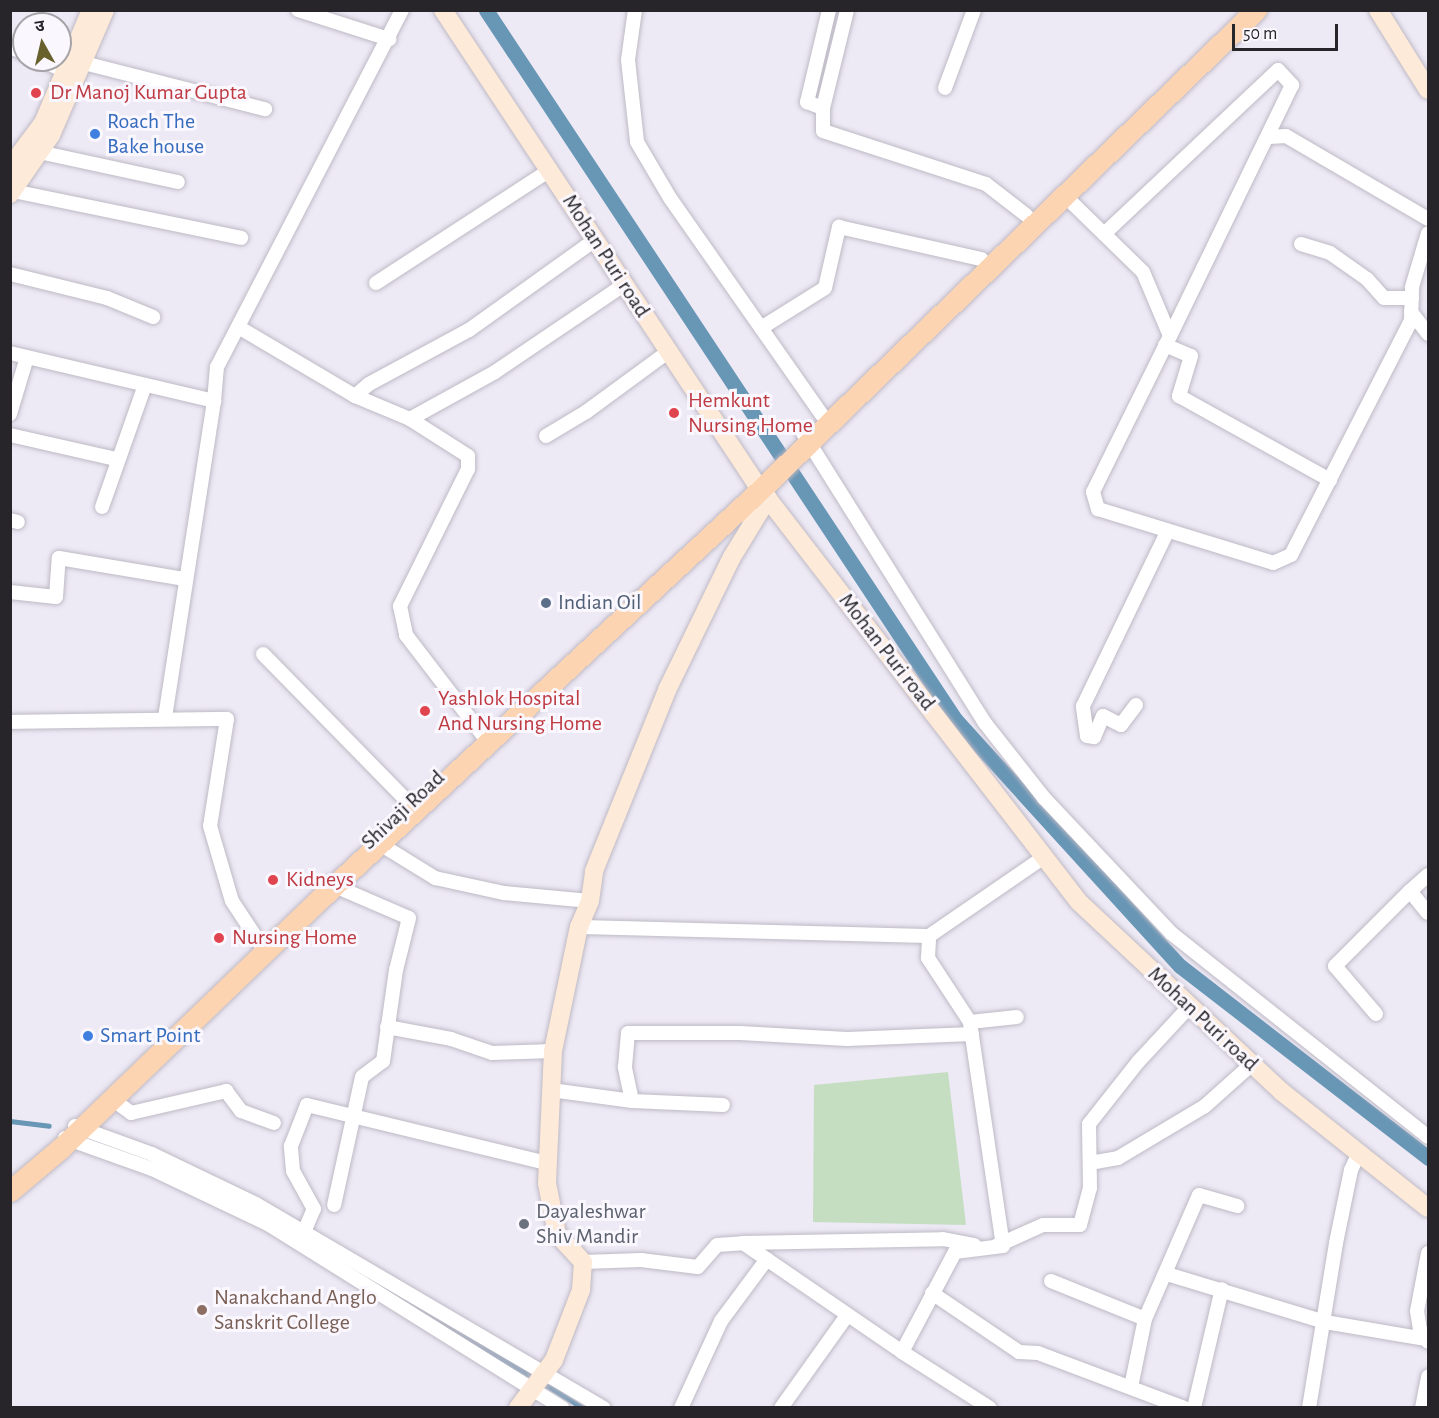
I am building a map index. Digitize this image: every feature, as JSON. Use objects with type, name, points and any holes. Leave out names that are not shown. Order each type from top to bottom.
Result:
[{"type":"main road","points":[[803,439],[822,415],[882,363],[981,259],[1235,10]]},
{"type":"main road","points":[[803,439],[1064,195],[1256,10]]},
{"type":"main road","name":"Shivaji Road","points":[[10,1180],[71,1132],[329,885],[765,482],[803,439]]},
{"type":"main road","points":[[329,885],[380,844],[413,807]]},
{"type":"main road","points":[[10,1191],[71,1132],[112,1099],[263,948]]},
{"type":"street","points":[[72,55],[91,10]]},
{"type":"street","points":[[105,10],[84,63],[39,152],[12,193],[241,238]]},
{"type":"street","points":[[298,10],[389,39]]},
{"type":"street","points":[[165,717],[214,401],[217,367],[240,328],[402,10]]},
{"type":"street","name":"Mohan Puri road","points":[[443,10],[669,351],[1079,902],[1252,1064],[1428,1208]]},
{"type":"street","points":[[635,10],[628,60],[637,142],[670,198],[822,415]]},
{"type":"street","points":[[824,108],[807,102],[829,10]]},
{"type":"street","points":[[848,10],[824,108],[823,131],[986,184],[1026,215]]},
{"type":"street","points":[[945,88],[974,10]]},
{"type":"street","points":[[1375,11],[1428,90]]},
{"type":"street","points":[[84,63],[265,109]]},
{"type":"street","points":[[1104,234],[1278,70],[1292,86],[1093,492],[1098,509],[1273,563],[1291,555],[1411,320],[1411,305],[1428,233]]},
{"type":"street","points":[[10,167],[43,123],[65,72]]},
{"type":"street","points":[[1269,137],[1286,136],[1428,219]]},
{"type":"street","points":[[39,152],[178,182]]},
{"type":"street","points":[[376,283],[550,170]]},
{"type":"street","points":[[1064,195],[1143,272],[1168,340],[1191,356],[1179,396],[1330,480]]},
{"type":"street","points":[[761,328],[825,288],[839,226],[981,259]]},
{"type":"street","points":[[355,396],[369,384],[469,330],[596,240]]},
{"type":"street","points":[[1301,244],[1330,253],[1367,279],[1384,298],[1411,305],[1428,334]]},
{"type":"street","points":[[10,274],[107,298],[153,317]]},
{"type":"street","points":[[410,419],[495,372],[625,284]]},
{"type":"street","points":[[240,328],[355,396],[410,419],[468,456],[468,469],[400,606],[406,635],[486,739]]},
{"type":"street","points":[[546,436],[586,412],[669,351]]},
{"type":"street","points":[[10,353],[214,401]]},
{"type":"street","points":[[10,414],[27,357]]},
{"type":"street","points":[[102,507],[116,459],[145,385]]},
{"type":"street","points":[[10,435],[116,459]]},
{"type":"street","points":[[803,439],[985,723],[1044,798],[1171,933],[1428,1137]]},
{"type":"street","points":[[518,1407],[540,1380],[581,1290],[583,1262],[557,1234],[547,1183],[553,1052],[579,927],[590,901],[594,871],[668,690],[765,482]]},
{"type":"street","points":[[1136,705],[1121,725],[1103,716],[1095,737],[1087,736],[1083,706],[1167,530]]},
{"type":"street","points":[[10,592],[56,597],[59,558],[185,579]]},
{"type":"street","points":[[263,654],[413,807]]},
{"type":"street","points":[[10,722],[165,717],[227,719],[210,826],[232,901],[263,948]]},
{"type":"street","points":[[380,844],[435,878],[504,893],[590,901]]},
{"type":"street","points":[[579,927],[929,936],[1044,857]]},
{"type":"street","points":[[1376,1014],[1335,966],[1428,875]]},
{"type":"street","points":[[329,885],[409,918],[382,1061],[362,1077],[334,1205]]},
{"type":"street","points":[[1410,891],[1428,913]]},
{"type":"street","points":[[929,936],[928,958],[971,1028],[1003,1246]]},
{"type":"street","points":[[902,1352],[955,1252],[1003,1246],[1042,1225],[1080,1225],[1090,1188],[1089,1124],[1138,1062],[1190,1006]]},
{"type":"street","points":[[632,1101],[625,1067],[628,1033],[740,1033],[847,1040],[971,1028],[1017,1017]]},
{"type":"street","points":[[387,1027],[451,1039],[492,1053],[553,1052]]},
{"type":"street","points":[[1090,1163],[1118,1158],[1205,1107],[1252,1064]]},
{"type":"street","points":[[551,1090],[632,1101],[723,1105]]},
{"type":"street","points":[[112,1099],[130,1113],[226,1091],[241,1111],[274,1123]]},
{"type":"street","points":[[304,1232],[314,1209],[293,1171],[291,1146],[307,1105],[353,1119],[548,1163]]},
{"type":"street","points":[[71,1132],[198,1175],[304,1232],[540,1380],[562,1407]]},
{"type":"street","points":[[71,1132],[268,1224],[540,1380],[604,1407]]},
{"type":"street","points":[[1309,1407],[1342,1212],[1359,1152]]},
{"type":"street","points":[[1131,1387],[1145,1319],[1167,1274],[1199,1195],[1237,1206]]},
{"type":"street","points":[[583,1262],[641,1260],[698,1268],[717,1245],[743,1243],[943,1239],[1003,1246]]},
{"type":"street","points":[[743,1243],[846,1317],[990,1407]]},
{"type":"street","points":[[1167,1274],[1325,1322],[1427,1340],[1417,1311],[1428,1253]]},
{"type":"street","points":[[681,1407],[721,1321],[767,1259]]},
{"type":"street","points":[[1051,1281],[1145,1319]]},
{"type":"street","points":[[1194,1407],[1222,1289]]},
{"type":"street","points":[[932,1293],[1018,1352],[1038,1353],[1184,1407]]},
{"type":"street","points":[[781,1407],[846,1317]]},
{"type":"street","points":[[1422,1407],[1428,1377]]},
{"type":"green space","points":[[948,1072],[966,1225],[813,1222],[814,1085]]},
{"type":"waterway","points":[[486,10],[955,719],[1180,966],[1428,1158]]},
{"type":"waterway","points":[[10,1121],[49,1126]]},
{"type":"waterway","points":[[415,1309],[535,1378]]},
{"type":"waterway","points":[[543,1383],[583,1408]]},
{"type":"place","name":"Dr Manoj Kumar Gupta","points":[[36,93]]},
{"type":"place","name":"Roach The Bake house","points":[[95,134]]},
{"type":"place","name":"Hemkunt Nursing Home","points":[[674,413]]},
{"type":"place","name":"Indian Oil","points":[[546,603]]},
{"type":"place","name":"Yashlok Hospital And Nursing Home","points":[[425,711]]},
{"type":"place","name":"Kidneys","points":[[273,880]]},
{"type":"place","name":"Nursing Home","points":[[219,938]]},
{"type":"place","name":"Smart Point","points":[[88,1036]]},
{"type":"place","name":"Dayaleshwar Shiv Mandir","points":[[524,1224]]},
{"type":"place","name":"Nanakchand Anglo Sanskrit College","points":[[202,1310]]}]
